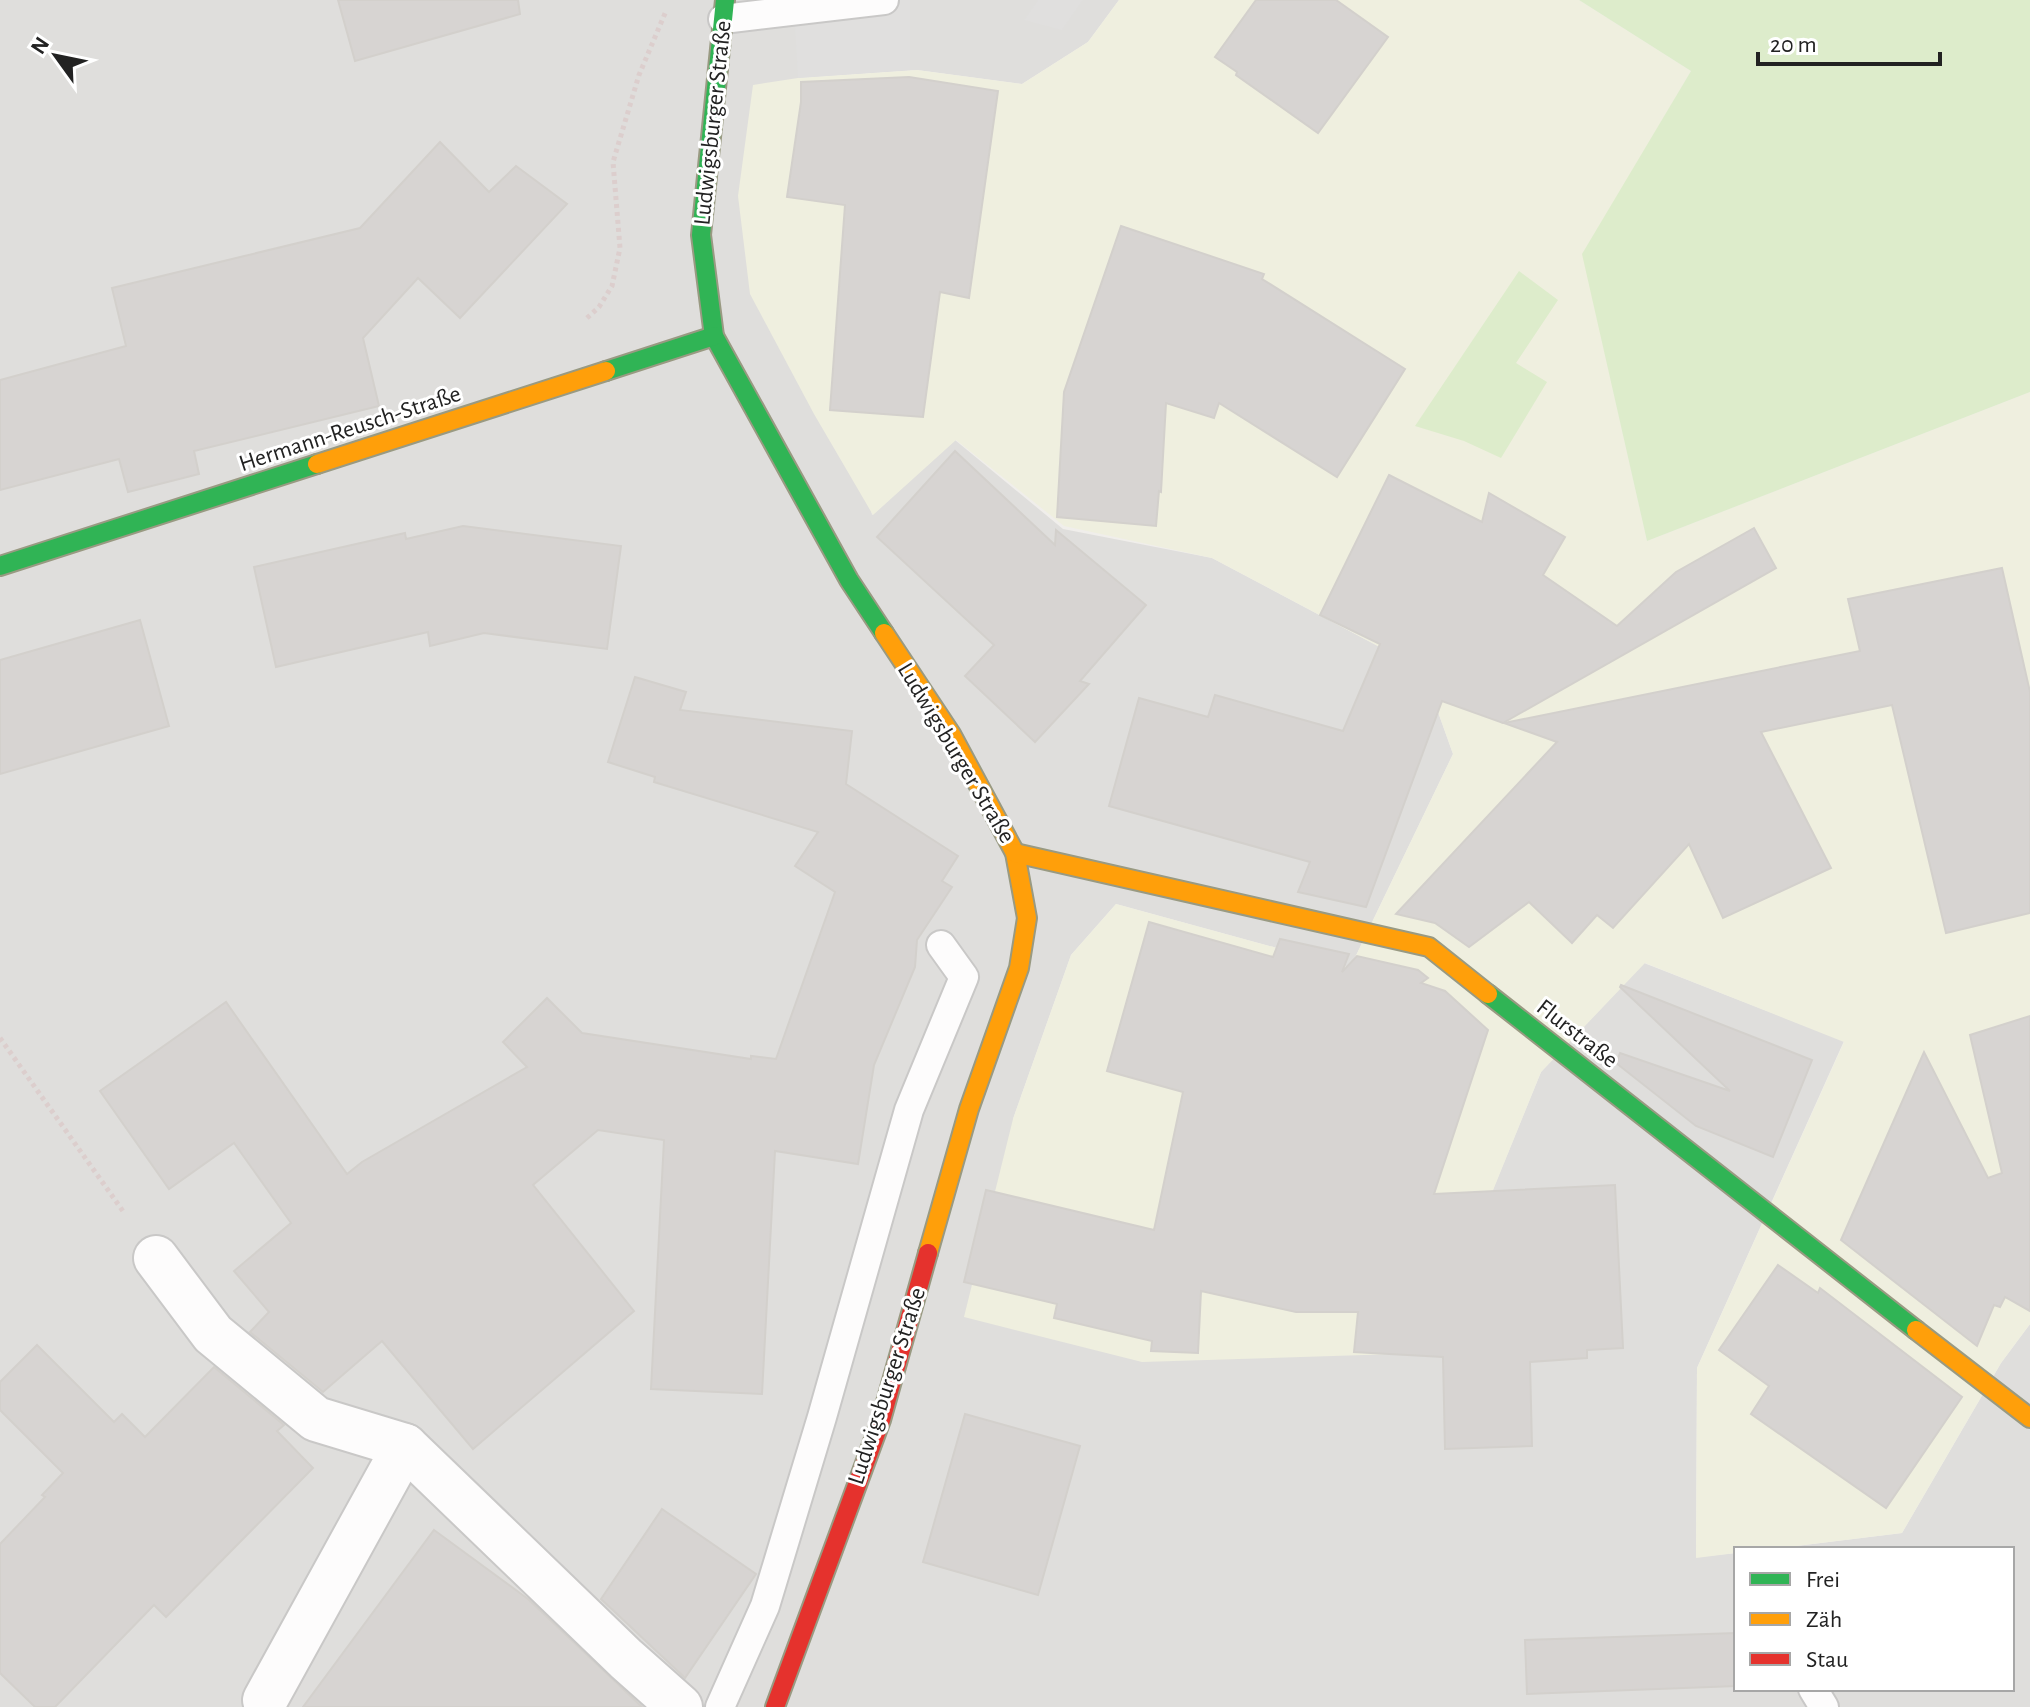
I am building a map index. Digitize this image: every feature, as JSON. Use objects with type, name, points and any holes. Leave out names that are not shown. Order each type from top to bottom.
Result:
[{"type":"street","name":"Ludwigsburger Straße","points":[[724,10],[701,235],[714,336],[849,580],[951,734],[1015,853],[1027,918],[1019,968],[969,1109],[881,1420],[775,1707]]},
{"type":"street","name":"Hermann-Reusch-Straße","points":[[0,566],[714,336]]},
{"type":"street","name":"Flurstraße","points":[[1015,853],[1429,947],[1801,1242],[2030,1418]]},
{"type":"street","points":[[156,1258],[213,1334],[316,1419],[405,1446],[680,1707]]},
{"type":"street","points":[[265,1700],[405,1446]]},
{"type":"lane","points":[[724,10],[884,0]]},
{"type":"lane","points":[[720,1707],[765,1606],[909,1110],[964,977],[941,945]]},
{"type":"path","points":[[580,324],[599,307],[612,286],[620,248],[613,162],[639,75],[671,0]]},
{"type":"path","points":[[0,1038],[156,1258]]},
{"type":"shaded area","points":[[0,0],[1119,0],[1088,42],[1022,84],[917,70],[798,78],[872,515],[955,440],[1063,529],[1212,558],[1423,670],[1453,754],[1350,968],[1116,904],[1071,955],[1013,1119],[1426,1353],[1541,1072],[1644,963],[1844,1041],[1697,1368],[1696,1557],[1734,1553],[1734,1691],[2014,1691],[2014,1547],[1787,1547],[1902,1533],[2001,1363],[2030,1324],[2030,1707],[0,1707]]},
{"type":"shaded area","points":[[882,0],[910,0],[910,70],[798,78],[794,11]]},
{"type":"shaded area","points":[[1038,0],[1083,0],[1062,30],[1024,20]]},
{"type":"green space","points":[[1119,0],[1579,0],[1691,71],[1583,255],[1647,541],[2030,392],[2030,1324],[2001,1363],[1902,1533],[1787,1547],[1734,1547],[1734,1553],[1696,1558],[1697,1368],[1844,1042],[1645,963],[1541,1072],[1427,1353],[1142,1362],[964,1317],[1013,1119],[1071,955],[1116,904],[1350,968],[1453,754],[1423,670],[1212,558],[1064,526],[956,440],[873,515],[814,414],[750,294],[738,196],[753,85],[798,78],[917,70],[1022,84],[1088,42]]},
{"type":"green space","points":[[1579,0],[2030,0],[2030,392],[1647,541],[1582,254],[1691,71]]},
{"type":"green space","points":[[1519,271],[1558,300],[1516,363],[1547,382],[1501,458],[1464,441],[1415,426]]},
{"type":"building","points":[[338,0],[518,0],[520,14],[355,61]]},
{"type":"building","points":[[1256,0],[1336,0],[1388,37],[1318,133],[1215,57]]},
{"type":"building","points":[[909,77],[998,91],[969,298],[940,292],[923,417],[830,410],[845,205],[787,197],[801,102],[801,82]]},
{"type":"building","points":[[440,142],[489,192],[516,166],[567,204],[460,318],[418,278],[363,338],[379,406],[194,451],[199,474],[128,492],[119,459],[0,490],[0,380],[126,346],[112,288],[360,228]]},
{"type":"building","points":[[1121,226],[1264,274],[1262,279],[1405,369],[1337,477],[1219,403],[1214,418],[1166,403],[1156,526],[1057,517],[1064,392]]},
{"type":"building","points":[[955,451],[1055,545],[1056,530],[1146,605],[1080,681],[1089,684],[1035,742],[965,676],[994,645],[877,537]]},
{"type":"building","points":[[1389,475],[1482,522],[1489,493],[1565,537],[1543,575],[1617,626],[1676,572],[1754,528],[1776,568],[1503,723],[1442,701],[1366,907],[1298,892],[1310,862],[1109,806],[1139,698],[1208,717],[1215,695],[1343,731],[1380,644],[1320,615]]},
{"type":"building","points":[[463,526],[621,546],[607,649],[484,633],[430,646],[428,632],[276,667],[254,567],[405,533],[406,539]]},
{"type":"building","points":[[2002,568],[2030,692],[2030,913],[1946,933],[1892,705],[1761,732],[1831,868],[1723,918],[1689,844],[1613,928],[1597,915],[1572,943],[1529,902],[1469,947],[1435,923],[1396,914],[1557,742],[1504,723],[1860,651],[1848,599]]},
{"type":"building","points":[[140,620],[169,726],[0,774],[0,660]]},
{"type":"building","points":[[635,677],[686,692],[680,710],[852,731],[846,784],[958,856],[942,881],[952,887],[917,940],[915,967],[874,1065],[858,1164],[775,1151],[762,1394],[651,1389],[664,1140],[598,1130],[533,1185],[634,1311],[473,1449],[382,1341],[323,1392],[250,1332],[269,1312],[234,1271],[291,1223],[234,1143],[169,1189],[100,1091],[226,1002],[347,1174],[362,1162],[527,1067],[503,1042],[547,998],[582,1033],[751,1059],[751,1056],[776,1059],[835,892],[795,866],[818,832],[654,782],[655,777],[608,762]]},
{"type":"building","points":[[1149,922],[1273,957],[1280,939],[1349,954],[1342,972],[1357,956],[1418,970],[1428,978],[1421,983],[1445,991],[1488,1030],[1434,1194],[1615,1185],[1623,1348],[1587,1350],[1587,1358],[1530,1362],[1532,1446],[1445,1449],[1443,1357],[1354,1352],[1358,1312],[1296,1312],[1201,1291],[1198,1353],[1151,1351],[1152,1341],[1054,1318],[1057,1304],[964,1282],[986,1190],[1154,1230],[1183,1092],[1107,1071]]},
{"type":"building","points":[[1621,985],[1812,1060],[1773,1157],[1696,1126],[1616,1063],[1620,1053],[1730,1091]]},
{"type":"building","points":[[2030,1016],[2030,1311],[2005,1297],[2000,1307],[1994,1305],[1977,1346],[1841,1240],[1924,1052],[1988,1178],[2002,1173],[1970,1035]]},
{"type":"building","points":[[1778,1265],[1818,1293],[1820,1288],[1962,1397],[1886,1508],[1751,1414],[1769,1386],[1719,1350]]},
{"type":"building","points":[[37,1345],[114,1422],[122,1414],[145,1437],[214,1367],[284,1425],[277,1431],[313,1468],[166,1617],[154,1605],[55,1707],[35,1707],[0,1673],[0,1544],[45,1497],[42,1495],[63,1473],[0,1410],[0,1382]]},
{"type":"building","points":[[965,1414],[1080,1446],[1038,1595],[923,1562]]},
{"type":"building","points":[[662,1509],[756,1574],[685,1678],[601,1599]]},
{"type":"building","points":[[434,1530],[528,1599],[642,1707],[303,1707]]},
{"type":"building","points":[[1734,1633],[1734,1686],[1527,1694],[1525,1640]]},
{"type":"traffic: fast","points":[[725,0],[701,235],[714,336],[849,580],[884,633]]},
{"type":"traffic: fast","points":[[606,371],[714,336]]},
{"type":"traffic: fast","points":[[0,566],[317,464]]},
{"type":"traffic: fast","points":[[1488,994],[1916,1330]]},
{"type":"traffic: slow","points":[[317,464],[606,371]]},
{"type":"traffic: slow","points":[[884,633],[951,734],[1015,853],[1027,918],[1019,968],[969,1109],[928,1253]]},
{"type":"traffic: slow","points":[[1015,853],[1429,947],[1488,994]]},
{"type":"traffic: slow","points":[[1916,1330],[2030,1418]]},
{"type":"traffic: jam","points":[[775,1707],[881,1420],[928,1253]]}]
